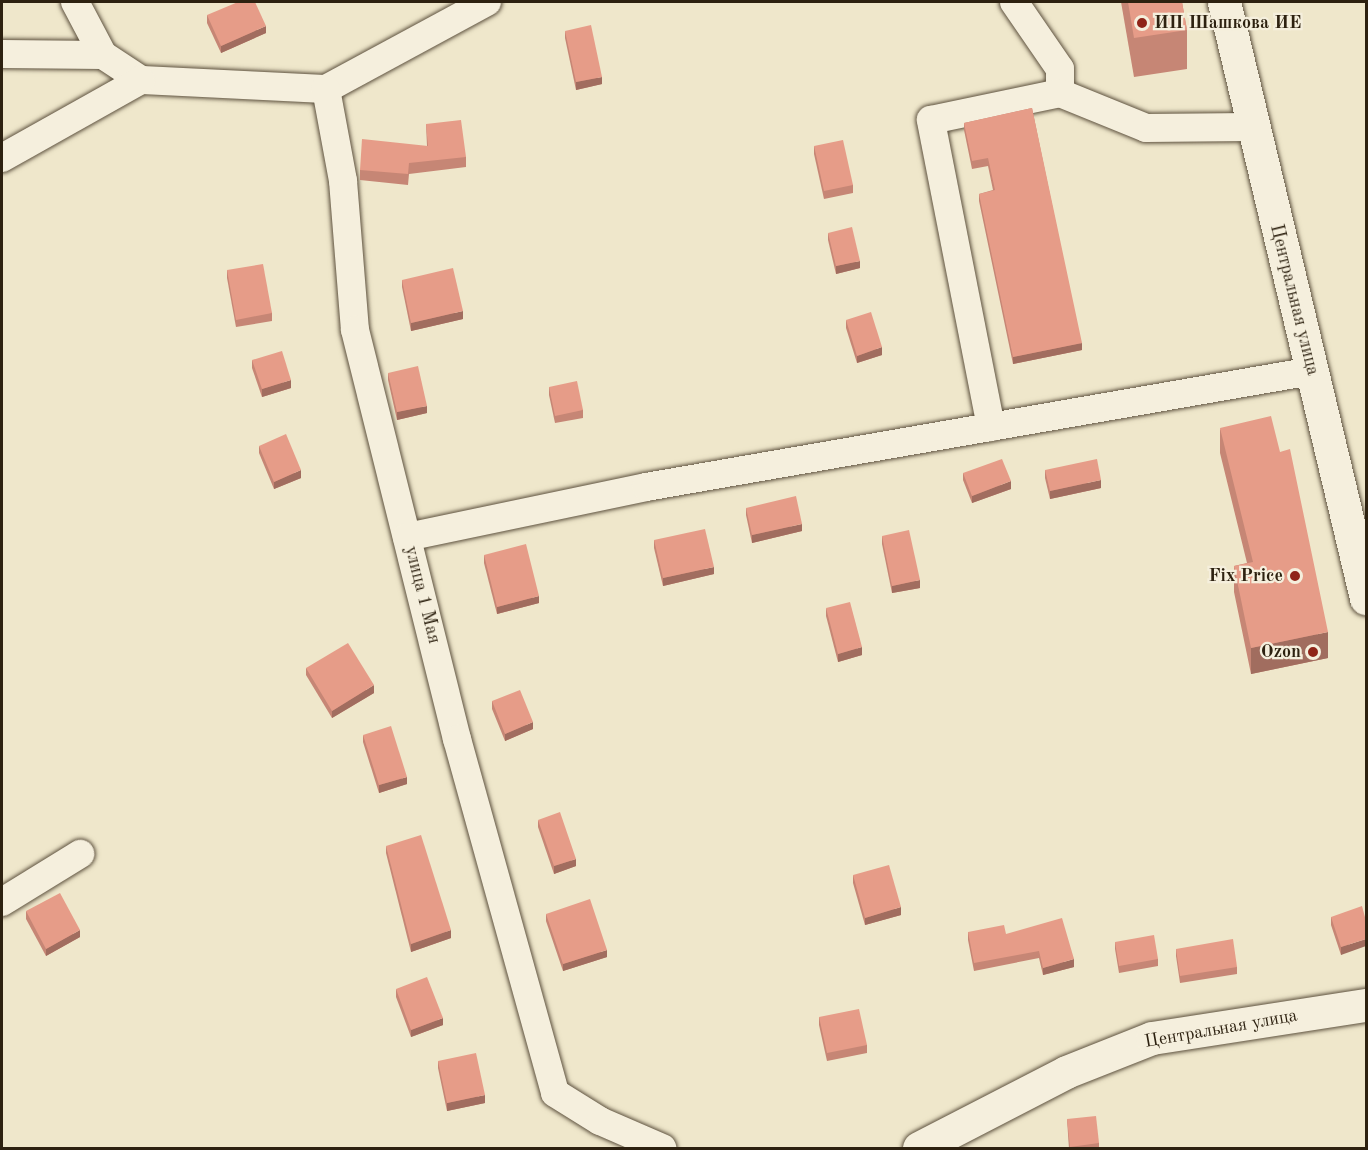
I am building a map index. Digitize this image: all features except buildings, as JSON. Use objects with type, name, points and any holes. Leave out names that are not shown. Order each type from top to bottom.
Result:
[{"type":"street","points":[[75,2],[103,55],[141,80],[326,89],[487,2]]},
{"type":"street","points":[[1014,2],[1060,69],[1060,93]]},
{"type":"street","name":"Центральная улица","points":[[1224,2],[1250,127],[1312,371],[1366,598]]},
{"type":"street","points":[[2,54],[103,55]]},
{"type":"street","points":[[2,158],[141,80]]},
{"type":"street","name":"улица 1 Мая","points":[[326,89],[343,181],[355,330],[457,739],[555,1093],[600,1121],[662,1149]]},
{"type":"street","points":[[991,427],[931,120],[1060,93],[1146,128],[1250,127]]},
{"type":"street","points":[[407,537],[646,487],[1312,371]]},
{"type":"street","points":[[2,902],[80,854]]},
{"type":"street","name":"Центральная улица","points":[[919,1149],[1066,1072],[1152,1038],[1366,1005]]},
{"type":"place","name":"ИП Шашкова ИЕ","points":[[1142,23]]},
{"type":"place","name":"Fix Price","points":[[1295,576]]},
{"type":"place","name":"Ozon","points":[[1313,652]]}]
